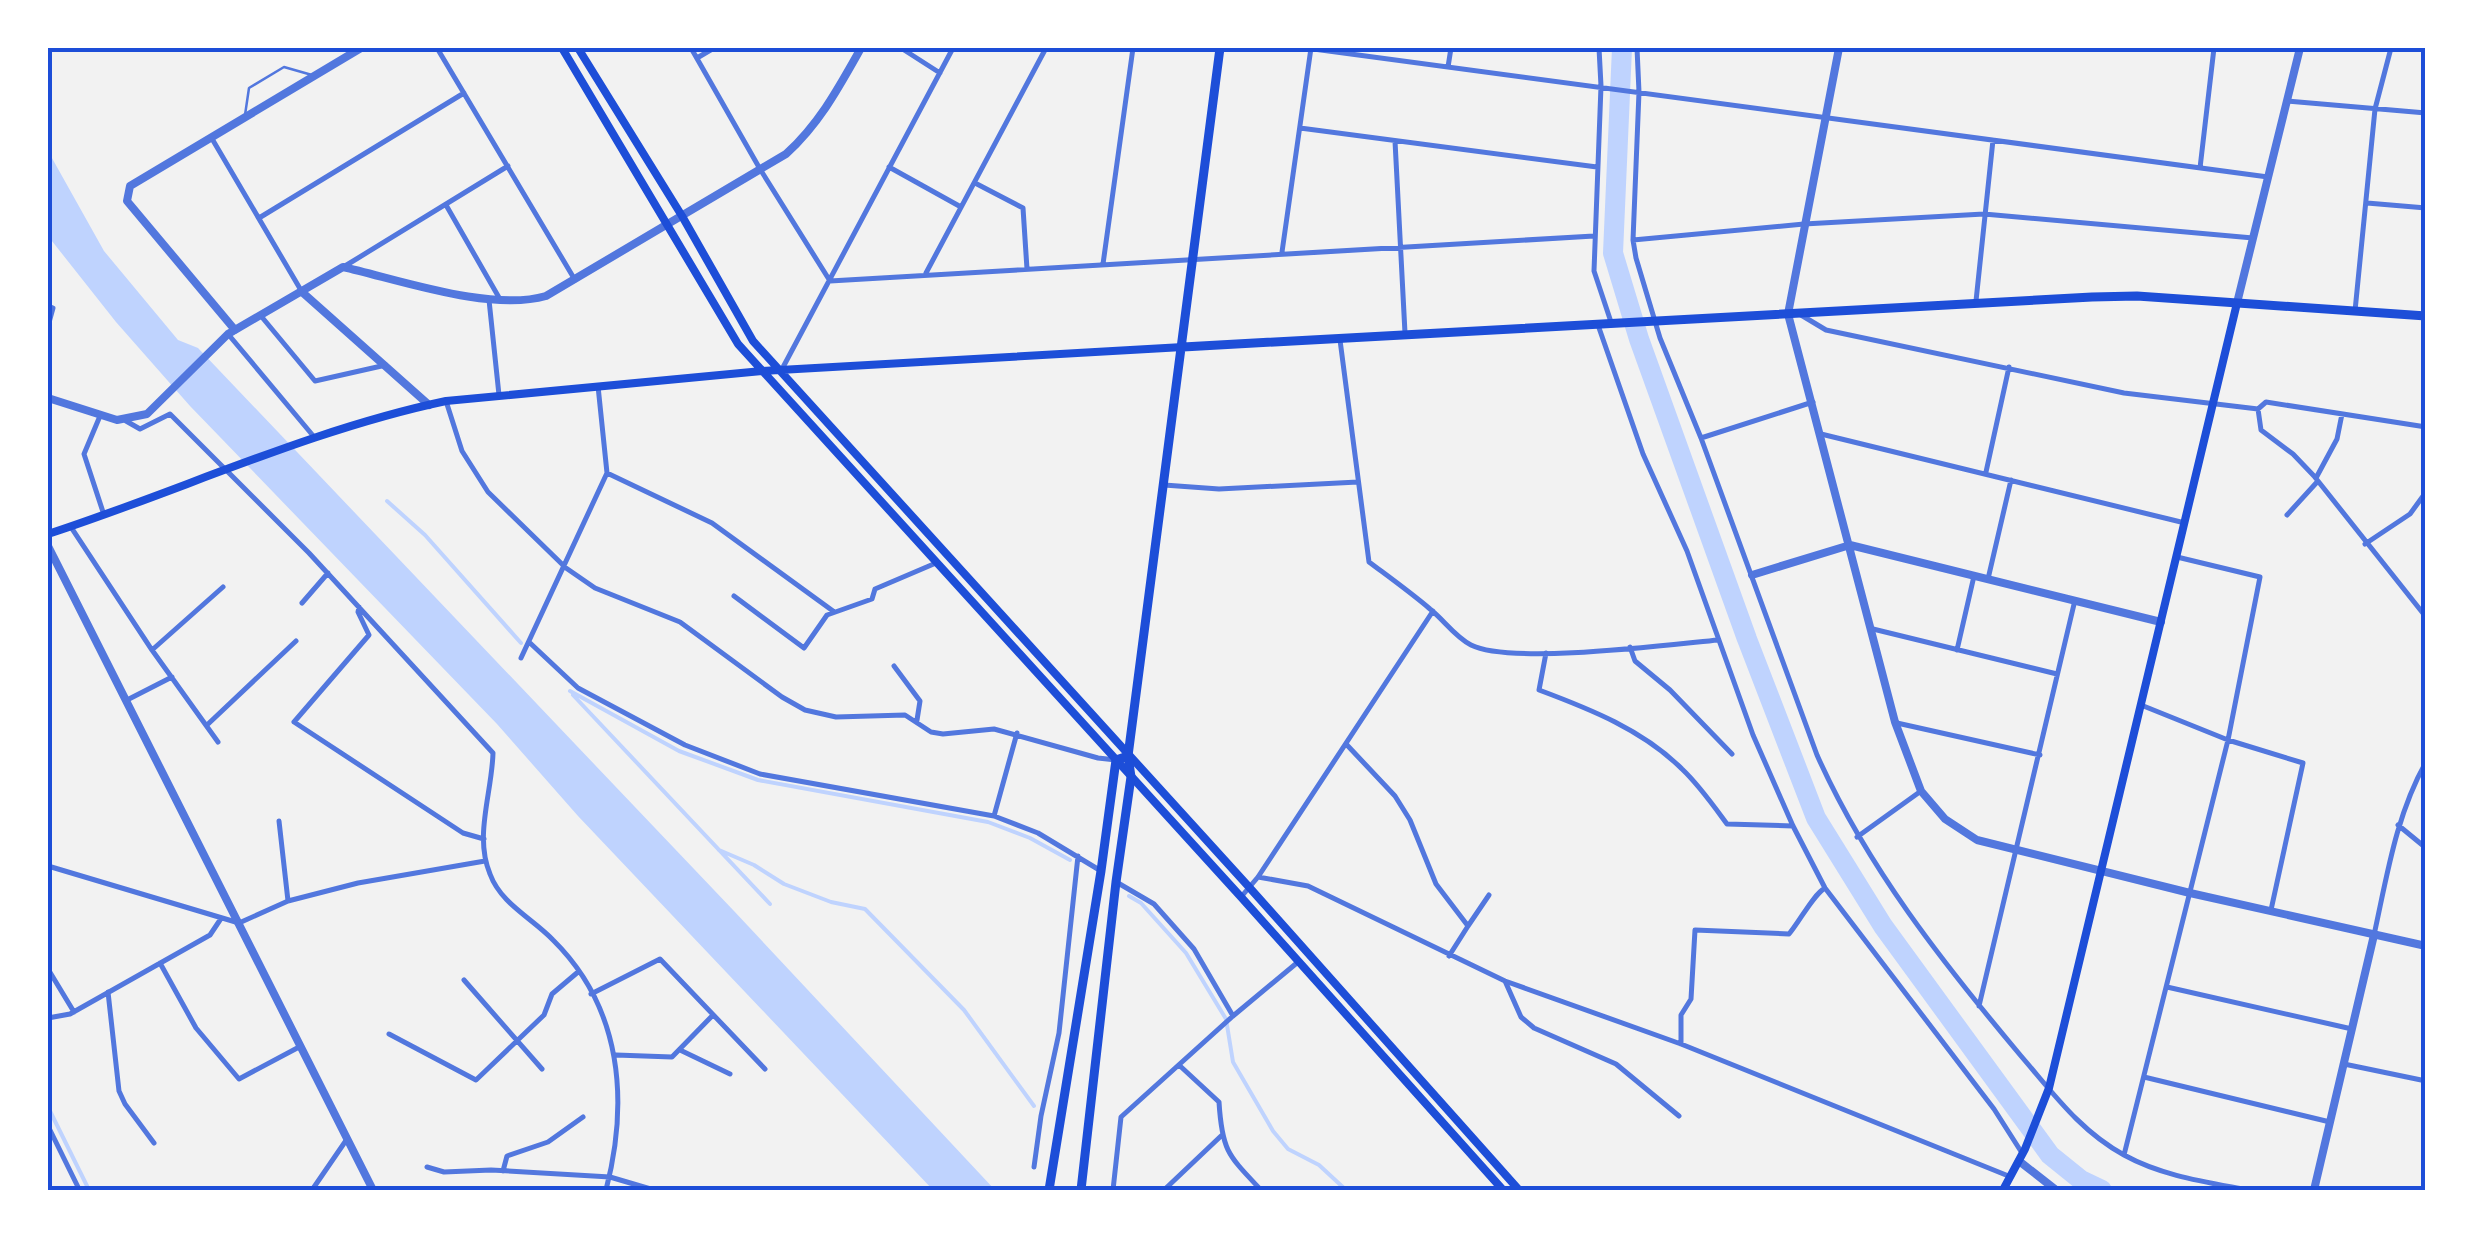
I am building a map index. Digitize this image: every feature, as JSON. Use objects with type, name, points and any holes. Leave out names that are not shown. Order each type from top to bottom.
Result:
[{"type":"highway","points":[[1080,1190],[1131,777],[1128,756],[1220,48]]},
{"type":"highway","points":[[1183,347],[2137,296],[2426,316]]},
{"type":"highway","points":[[1050,1190],[1116,760],[1128,756]]},
{"type":"main road","points":[[562,48],[738,344],[1503,1190]]},
{"type":"main road","points":[[578,48],[682,216],[753,341],[1519,1190]]},
{"type":"main road","points":[[2003,1190],[2047,1093],[2237,303]]},
{"type":"main road","points":[[48,534],[312,439],[446,401],[762,371],[1183,347]]},
{"type":"street","points":[[312,439],[126,201],[130,186],[360,48]]},
{"type":"street","points":[[436,48],[575,280]]},
{"type":"street","points":[[690,48],[830,281]]},
{"type":"street","points":[[697,58],[714,48]]},
{"type":"street","points":[[343,267],[489,300],[546,296],[786,154],[828,109],[861,48]]},
{"type":"street","points":[[901,48],[940,74]]},
{"type":"street","points":[[781,371],[953,48]]},
{"type":"street","points":[[926,273],[1046,48]]},
{"type":"street","points":[[1103,264],[1133,48]]},
{"type":"street","points":[[1282,254],[1309,48],[2268,177]]},
{"type":"street","points":[[1448,67],[1451,48]]},
{"type":"street","points":[[1599,48],[1594,272],[1615,324]]},
{"type":"street","points":[[1637,48],[1633,240],[1636,258],[1660,338],[1702,438],[1817,756],[1857,837],[1979,1006],[2047,1093],[2076,1122],[2124,1155],[2158,1170],[2248,1190]]},
{"type":"street","points":[[1839,48],[1804,224],[1793,314],[1895,722],[1921,791],[1945,819],[1978,840],[2426,946]]},
{"type":"street","points":[[2200,168],[2214,48]]},
{"type":"street","points":[[2237,303],[2300,48]]},
{"type":"street","points":[[2354,311],[2375,109],[2391,48]]},
{"type":"street","points":[[259,218],[464,93]]},
{"type":"street","points":[[2287,101],[2426,113]]},
{"type":"street","points":[[1300,128],[1597,167]]},
{"type":"street","points":[[210,138],[302,292],[429,404]]},
{"type":"street","points":[[1976,303],[1993,140]]},
{"type":"street","points":[[1395,142],[1405,333]]},
{"type":"street","points":[[126,421],[146,414],[162,402],[231,332],[508,166]]},
{"type":"street","points":[[889,167],[962,207]]},
{"type":"street","points":[[975,183],[1023,208],[1027,268]]},
{"type":"street","points":[[2366,202],[2426,208]]},
{"type":"street","points":[[446,205],[501,301]]},
{"type":"street","points":[[1633,240],[1804,224],[1984,214],[2253,238]]},
{"type":"street","points":[[830,281],[1594,236]]},
{"type":"street","points":[[489,300],[498,395]]},
{"type":"street","points":[[48,306],[53,308],[48,326]]},
{"type":"street","points":[[1793,314],[1826,330],[2124,393],[2258,409],[2266,402],[2426,427]]},
{"type":"street","points":[[261,316],[315,381],[386,365]]},
{"type":"street","points":[[1598,325],[1642,454],[1688,551],[1753,735],[1792,826],[1825,888],[1994,1109],[2022,1154],[2056,1190]]},
{"type":"street","points":[[1340,337],[1368,562],[1433,610],[1471,645],[1500,652],[1546,653],[1719,640]]},
{"type":"street","points":[[1986,472],[2009,367]]},
{"type":"street","points":[[521,658],[607,473],[598,386]]},
{"type":"street","points":[[48,398],[126,421],[140,429],[170,414],[230,469],[494,753],[485,861],[497,889],[566,953],[591,994],[616,1055],[620,1082],[606,1190]]},
{"type":"street","points":[[446,401],[462,452],[488,492],[566,568],[595,588],[680,622],[805,710],[836,717],[906,716],[931,732],[943,734],[994,729],[1116,760]]},
{"type":"street","points":[[1702,438],[1813,402]]},
{"type":"street","points":[[2258,409],[2261,430],[2293,454],[2317,480],[2426,617]]},
{"type":"street","points":[[2287,514],[2317,480],[2337,438],[2342,414]]},
{"type":"street","points":[[100,416],[84,454],[104,516]]},
{"type":"street","points":[[1821,434],[2185,523]]},
{"type":"street","points":[[607,473],[712,523],[833,611]]},
{"type":"street","points":[[1988,579],[2012,478]]},
{"type":"street","points":[[1164,485],[1219,490],[1358,482]]},
{"type":"street","points":[[2365,544],[2410,514],[2426,492]]},
{"type":"street","points":[[72,526],[152,650],[218,742]]},
{"type":"street","points":[[1752,575],[1850,545],[2161,622]]},
{"type":"street","points":[[48,546],[373,1190]]},
{"type":"street","points":[[2124,1155],[2228,740],[2260,577],[2178,557]]},
{"type":"street","points":[[734,596],[804,648],[833,611],[872,599],[875,589],[937,562]]},
{"type":"street","points":[[302,603],[328,574]]},
{"type":"street","points":[[1957,650],[1974,576]]},
{"type":"street","points":[[152,650],[224,588]]},
{"type":"street","points":[[1979,1006],[2075,599]]},
{"type":"street","points":[[359,607],[369,635],[294,722],[462,833],[484,839]]},
{"type":"street","points":[[1241,897],[1347,745],[1433,610]]},
{"type":"street","points":[[1873,629],[2057,674]]},
{"type":"street","points":[[207,725],[296,641]]},
{"type":"street","points":[[529,642],[578,688],[686,745],[760,774],[994,816],[1038,834],[1101,871]]},
{"type":"street","points":[[1630,647],[1635,661],[1670,690],[1732,754]]},
{"type":"street","points":[[1546,653],[1539,690],[1618,723],[1656,748],[1681,768],[1727,824],[1792,826]]},
{"type":"street","points":[[894,666],[920,702],[916,720]]},
{"type":"street","points":[[127,700],[172,677]]},
{"type":"street","points":[[2141,706],[2228,740],[2302,763],[2270,911]]},
{"type":"street","points":[[1895,722],[2040,754]]},
{"type":"street","points":[[994,816],[1017,733]]},
{"type":"street","points":[[1347,745],[1395,796],[1410,820],[1436,884],[1468,926]]},
{"type":"street","points":[[2314,1190],[2398,825],[2410,789],[2426,762]]},
{"type":"street","points":[[1857,837],[1921,791]]},
{"type":"street","points":[[279,821],[288,900]]},
{"type":"street","points":[[2398,825],[2426,848]]},
{"type":"street","points":[[1034,1167],[1040,1116],[1059,1033],[1078,856]]},
{"type":"street","points":[[48,866],[239,923],[288,900],[358,883],[485,861]]},
{"type":"street","points":[[1258,877],[1308,886],[1505,981],[1681,1044],[2011,1178]]},
{"type":"street","points":[[1116,882],[1154,904],[1194,949],[1232,1016]]},
{"type":"street","points":[[1681,1044],[1681,1015],[1691,999],[1695,930],[1790,934],[1818,892],[1825,888]]},
{"type":"street","points":[[1449,956],[1489,896]]},
{"type":"street","points":[[48,1018],[74,1012],[210,935],[220,919]]},
{"type":"street","points":[[591,994],[660,959],[765,1069]]},
{"type":"street","points":[[1114,1190],[1121,1117],[1298,962]]},
{"type":"street","points":[[160,963],[196,1028],[239,1079],[300,1046]]},
{"type":"street","points":[[48,969],[74,1012]]},
{"type":"street","points":[[389,1034],[476,1080],[544,1015],[552,994],[578,972]]},
{"type":"street","points":[[464,980],[542,1070]]},
{"type":"street","points":[[1505,981],[1522,1017],[1534,1028],[1616,1064],[1679,1116]]},
{"type":"street","points":[[2167,987],[2352,1029]]},
{"type":"street","points":[[108,992],[119,1091],[154,1143]]},
{"type":"street","points":[[616,1055],[672,1056],[713,1015]]},
{"type":"street","points":[[680,1050],[730,1074]]},
{"type":"street","points":[[2344,1064],[2426,1081]]},
{"type":"street","points":[[1179,1065],[1220,1102],[1221,1136],[1228,1154],[1261,1190]]},
{"type":"street","points":[[2144,1077],[2330,1122]]},
{"type":"street","points":[[503,1171],[507,1156],[548,1142],[583,1117]]},
{"type":"street","points":[[48,1126],[77,1190]]},
{"type":"street","points":[[1164,1190],[1221,1136]]},
{"type":"street","points":[[312,1190],[347,1139]]},
{"type":"street","points":[[427,1167],[444,1172],[610,1177],[654,1190]]},
{"type":"lane","points":[[245,116],[249,88],[284,67],[314,76]]},
{"type":"water","points":[[48,151],[104,251],[178,340],[198,348],[995,1190],[933,1190],[578,816],[497,724],[190,406],[48,236]]},
{"type":"waterway","points":[[1622,48],[1613,253],[1639,339],[1816,818],[1883,926],[2050,1155],[2081,1180],[2102,1190]]},
{"type":"waterway","points":[[387,501],[425,535],[521,643]]},
{"type":"waterway","points":[[570,691],[679,751],[758,780],[988,822],[1030,838],[1070,860]]},
{"type":"waterway","points":[[573,695],[770,904]]},
{"type":"waterway","points":[[719,850],[784,884],[831,902],[865,909],[964,1010],[1034,1106]]},
{"type":"waterway","points":[[1129,896],[1141,903],[1186,953],[1226,1019],[1233,1062],[1273,1131],[1288,1149],[1319,1165],[1346,1190]]},
{"type":"waterway","points":[[48,1107],[89,1190]]}]
